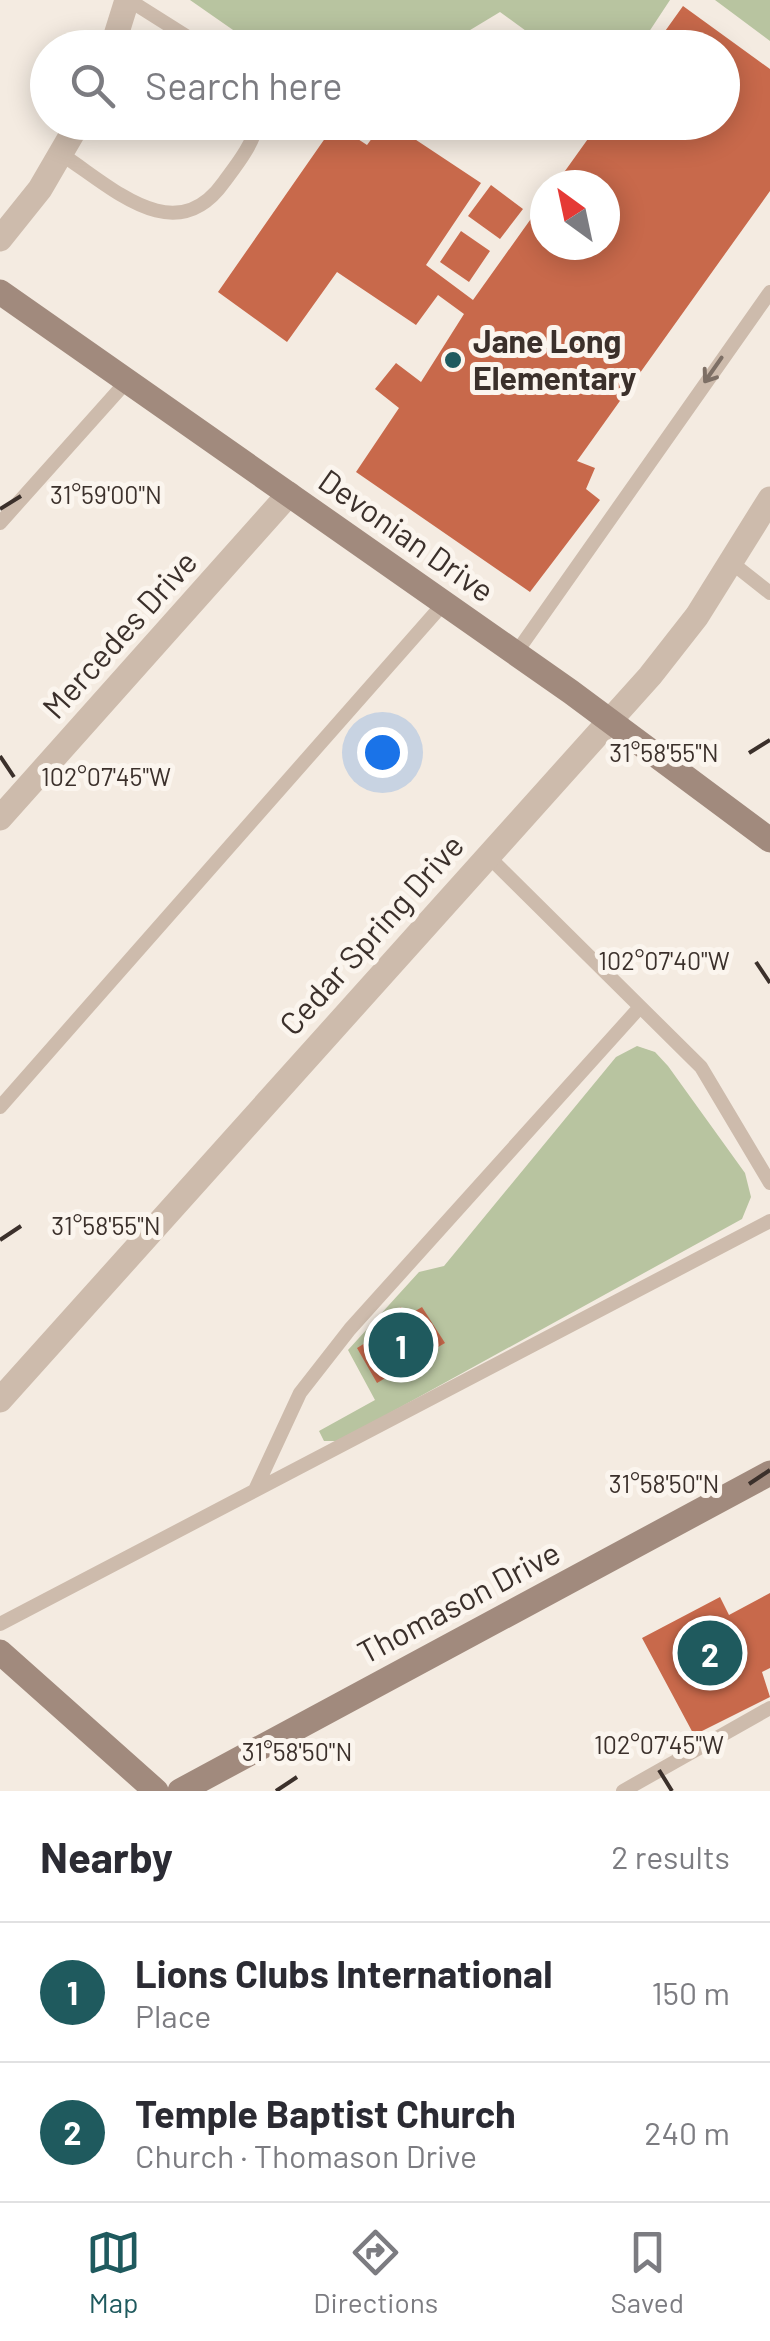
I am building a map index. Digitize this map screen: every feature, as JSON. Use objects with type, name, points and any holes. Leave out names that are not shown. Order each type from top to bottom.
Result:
[{"type":"street","points":[[118,30],[128,0]]},
{"type":"street","points":[[0,239],[69,140]]},
{"type":"street","name":"Devonian Drive","points":[[0,292],[516,653],[770,840]]},
{"type":"street","name":"Mercedes Drive","points":[[0,818],[289,494]]},
{"type":"street","name":"Cedar Spring Drive","points":[[0,1400],[662,662],[732,563],[770,499]]},
{"type":"street","name":"Thomason Drive","points":[[180,1791],[770,1473]]},
{"type":"street","points":[[0,1652],[156,1791]]},
{"type":"lane","points":[[128,0],[176,30]]},
{"type":"lane","points":[[61,154],[139,204],[166,215],[190,213],[210,203],[254,140]]},
{"type":"lane","points":[[516,653],[770,292]]},
{"type":"lane","points":[[0,524],[128,381]]},
{"type":"lane","points":[[732,563],[770,594]]},
{"type":"lane","points":[[0,1106],[444,602]]},
{"type":"lane","points":[[487,855],[701,1067],[770,1184]]},
{"type":"lane","points":[[255,1490],[300,1393],[340,1342],[640,1007]]},
{"type":"lane","points":[[0,1624],[770,1221]]},
{"type":"lane","points":[[622,1791],[770,1708]]},
{"type":"green space","points":[[190,0],[670,0],[650,30],[525,30],[500,12],[470,30],[233,30]]},
{"type":"green space","points":[[715,0],[770,0],[770,41]]},
{"type":"green space","points":[[637,1046],[655,1052],[668,1066],[745,1173],[751,1197],[742,1219],[339,1441],[324,1441],[319,1431],[375,1400],[348,1350],[419,1272],[444,1266],[616,1057]]},
{"type":"building","points":[[683,6],[716,30],[666,30]]},
{"type":"building","points":[[740,47],[770,69],[770,191],[577,461],[595,468],[586,489],[600,500],[530,592],[356,472],[399,408],[375,389],[396,363],[421,382],[464,314],[438,295],[416,325],[337,272],[287,342],[218,292],[324,140],[359,140],[367,145],[371,140],[416,140],[481,183],[426,265],[473,300],[530,220],[530,260],[620,260],[620,170],[566,170],[587,140],[740,140]]},
{"type":"building","points":[[491,185],[523,209],[500,239],[468,216]]},
{"type":"building","points":[[461,231],[490,251],[469,282],[440,262]]},
{"type":"building","points":[[401,1307],[407,1316],[422,1307],[445,1343],[377,1383],[357,1348],[398,1323],[392,1312]]},
{"type":"building","points":[[770,1593],[770,1668],[762,1672],[770,1697],[694,1735],[642,1638],[720,1597],[729,1615]]},
{"type":"place","name":"Jane Long Elementary","points":[[453,360]]},
{"type":"place","name":"Lions Clubs International","points":[[401,1345]]},
{"type":"place","name":"Temple Baptist Church","points":[[710,1653]]}]
